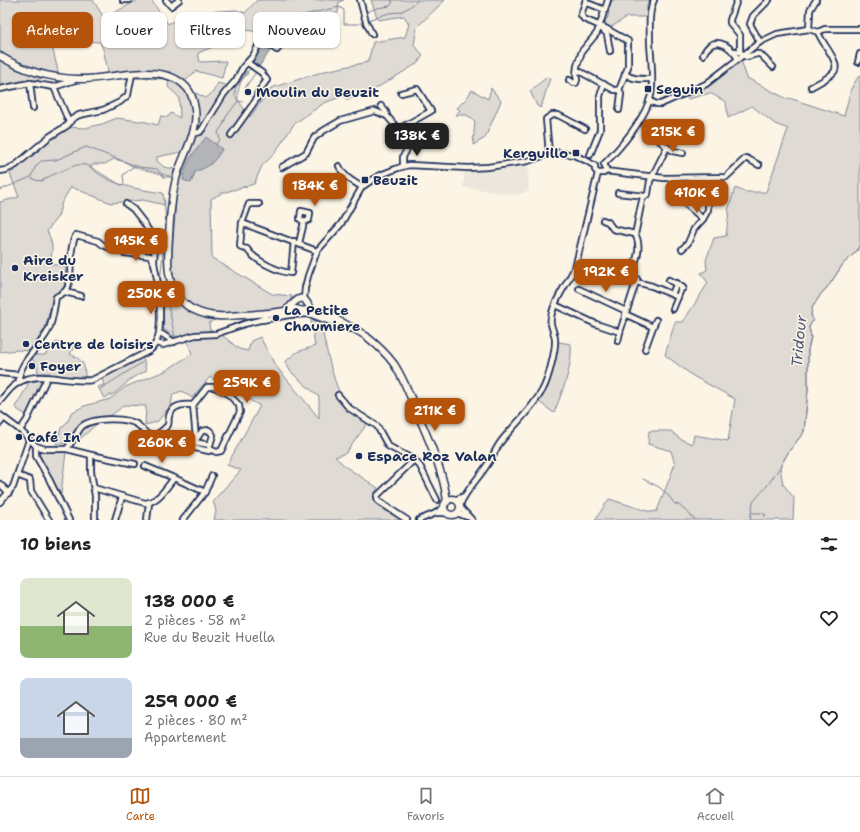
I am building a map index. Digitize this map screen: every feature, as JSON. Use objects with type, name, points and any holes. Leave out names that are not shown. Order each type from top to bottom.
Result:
[{"type":"main road","points":[[0,56],[10,63],[33,72],[54,77],[76,79],[152,73],[163,74],[180,81],[188,88],[196,110],[196,124],[176,178],[171,199],[168,242],[168,272],[173,288],[181,300],[188,306],[206,314],[218,316],[283,312],[300,304],[354,329],[380,347],[394,364],[404,383],[420,419],[450,502],[458,512],[449,516],[445,510],[450,502]]},
{"type":"street","points":[[123,0],[129,0]]},
{"type":"street","points":[[166,0],[171,6],[179,0]]},
{"type":"street","points":[[360,0],[366,21],[372,34]]},
{"type":"street","points":[[569,80],[574,84],[576,83],[577,70],[582,51],[597,33],[608,0]]},
{"type":"street","points":[[604,164],[646,111],[652,79],[650,23],[651,10],[654,0]]},
{"type":"street","points":[[737,0],[730,23],[740,35],[741,54]]},
{"type":"street","points":[[760,42],[750,24],[753,16],[769,0]]},
{"type":"street","points":[[809,29],[810,10],[816,0]]},
{"type":"street","points":[[605,10],[585,1],[581,15],[584,19],[628,41],[628,67],[619,90],[621,94],[619,110]]},
{"type":"street","points":[[600,26],[607,34],[610,51]]},
{"type":"street","points":[[649,101],[661,104],[698,88],[713,79],[738,59],[741,54],[760,42],[777,34],[809,29],[818,32],[825,29],[860,29]]},
{"type":"street","points":[[811,87],[833,73],[836,66],[818,32]]},
{"type":"street","points":[[734,51],[741,43]]},
{"type":"street","points":[[703,54],[706,48],[712,44],[726,45],[746,57],[760,54],[773,67]]},
{"type":"street","points":[[253,67],[253,56],[257,48]]},
{"type":"street","points":[[734,51],[738,59]]},
{"type":"street","points":[[858,62],[860,54]]},
{"type":"street","points":[[193,134],[200,132],[203,128],[224,94],[236,80],[243,67],[253,67],[267,80],[258,92],[256,100],[231,135]]},
{"type":"street","points":[[577,70],[614,90],[619,90]]},
{"type":"street","points":[[0,171],[16,165],[49,137],[68,125],[72,119],[79,115],[103,110],[120,102],[128,95],[132,74]]},
{"type":"street","points":[[625,74],[629,78],[652,79]]},
{"type":"street","points":[[0,89],[30,84],[54,87],[76,79]]},
{"type":"street","points":[[30,84],[33,108]]},
{"type":"street","points":[[590,155],[600,130],[600,96],[604,84]]},
{"type":"street","points":[[54,87],[69,122]]},
{"type":"street","points":[[398,129],[431,111],[417,90],[400,93]]},
{"type":"street","points":[[382,106],[387,116]]},
{"type":"street","points":[[282,167],[290,164],[306,153],[314,138],[340,121],[375,111],[387,116],[407,140],[408,144],[402,157],[403,166]]},
{"type":"street","points":[[549,153],[546,119],[552,115],[558,115],[585,129]]},
{"type":"street","points":[[654,137],[673,151],[683,153]]},
{"type":"street","points":[[631,276],[639,247],[635,234],[641,202],[642,199],[648,194],[650,181],[667,147]]},
{"type":"street","points":[[300,304],[311,264],[317,250],[342,224],[362,187],[378,176],[403,166],[420,165],[462,168],[488,167],[528,161],[554,152],[574,155],[587,160],[595,166],[595,170],[598,173],[576,264],[555,304],[550,321],[555,339],[553,356],[542,390],[526,414],[502,439],[488,464],[464,496],[458,512],[471,520]]},
{"type":"street","points":[[598,173],[604,173],[605,171],[664,178],[708,178],[726,177],[746,158],[759,165]]},
{"type":"street","points":[[595,166],[598,163],[604,164]]},
{"type":"street","points":[[604,164],[605,171]]},
{"type":"street","points":[[339,166],[349,180],[362,187]]},
{"type":"street","points":[[682,249],[708,210],[708,178]]},
{"type":"street","points":[[618,193],[645,196]]},
{"type":"street","points":[[682,201],[703,219]]},
{"type":"street","points":[[0,401],[11,388],[19,382],[33,378],[83,381],[92,380],[149,351],[156,343],[159,331],[161,292],[159,289],[154,263],[155,241],[144,223],[133,209],[126,204]]},
{"type":"street","points":[[259,204],[249,204],[242,223],[240,246],[247,249],[251,255],[258,260],[283,272],[291,273],[296,242],[304,222]]},
{"type":"street","points":[[603,220],[608,222],[613,229],[635,234]]},
{"type":"street","points":[[242,223],[317,250]]},
{"type":"street","points":[[19,382],[19,375],[49,330],[56,297],[65,292],[69,285],[71,253],[76,235],[98,241],[103,245],[122,252],[150,256],[154,263]]},
{"type":"street","points":[[594,266],[637,279],[618,341]]},
{"type":"street","points":[[669,280],[677,283],[683,288],[673,309]]},
{"type":"street","points":[[636,282],[678,297]]},
{"type":"street","points":[[672,294],[677,283]]},
{"type":"street","points":[[161,292],[173,288]]},
{"type":"street","points":[[580,289],[653,327]]},
{"type":"street","points":[[65,292],[81,296]]},
{"type":"street","points":[[555,304],[596,324],[620,332]]},
{"type":"street","points":[[260,320],[264,318],[266,314]]},
{"type":"street","points":[[156,343],[163,345],[195,335],[216,334],[244,324],[289,315],[308,314],[348,329],[354,329]]},
{"type":"street","points":[[645,349],[656,320]]},
{"type":"street","points":[[162,334],[174,342]]},
{"type":"street","points":[[0,373],[19,375]]},
{"type":"street","points":[[20,430],[27,420],[47,378]]},
{"type":"street","points":[[207,386],[226,392],[239,405],[240,412],[221,451],[216,452],[210,447],[195,441],[193,405],[207,386]]},
{"type":"street","points":[[338,395],[349,408],[377,426],[388,446],[414,460],[420,466],[437,500]]},
{"type":"street","points":[[67,449],[81,427],[89,422],[102,420],[130,421],[138,425],[150,436],[157,435],[168,425],[169,415],[172,410],[178,406],[193,405]]},
{"type":"street","points":[[0,423],[2,416],[20,430],[36,446],[45,449],[67,449],[135,464]]},
{"type":"street","points":[[157,435],[173,448],[180,449],[191,447],[209,451],[213,435],[209,430],[202,431],[191,447]]},
{"type":"street","points":[[0,502],[13,487],[29,440]]},
{"type":"street","points":[[36,446],[36,456],[50,479],[69,520]]},
{"type":"street","points":[[91,455],[91,472],[94,488],[96,520]]},
{"type":"street","points":[[408,520],[378,501],[377,496],[414,460]]},
{"type":"street","points":[[145,466],[205,492]]},
{"type":"street","points":[[17,475],[30,480],[31,491],[49,520]]},
{"type":"street","points":[[183,520],[205,492],[212,476]]},
{"type":"street","points":[[94,488],[122,497],[149,503],[156,499],[174,478]]},
{"type":"street","points":[[0,484],[9,493]]},
{"type":"street","points":[[419,520],[436,513],[450,502],[464,496]]},
{"type":"street","points":[[115,520],[122,497]]},
{"type":"street","points":[[147,520],[149,503]]},
{"type":"street","points":[[436,513],[449,516]]},
{"type":"shaded area","points":[[0,0],[93,0],[101,13],[101,44],[100,42],[93,42],[93,12],[12,12],[12,48],[52,48],[59,75],[0,87]]},
{"type":"shaded area","points":[[138,0],[151,0],[160,12],[115,12]]},
{"type":"shaded area","points":[[257,0],[344,0],[339,2],[338,12],[253,12],[253,31],[245,30],[245,13]]},
{"type":"shaded area","points":[[371,0],[445,0],[417,27],[414,45],[423,55],[418,63],[370,92],[348,100],[343,96],[324,103],[294,124],[274,154],[262,166],[254,184],[222,193],[211,199],[212,258],[272,294],[292,296],[288,305],[280,309],[209,313],[192,305],[182,296],[174,283],[171,267],[177,187],[190,147],[186,146],[181,152],[157,157],[157,161],[164,167],[174,169],[173,177],[134,167],[125,162],[114,159],[105,164],[94,164],[90,167],[115,183],[163,193],[165,205],[143,200],[111,203],[71,187],[62,202],[58,216],[47,231],[52,247],[52,255],[48,263],[66,267],[64,289],[53,298],[45,328],[31,351],[17,350],[0,352],[0,202],[19,197],[10,174],[37,149],[69,127],[85,128],[102,124],[117,118],[158,125],[161,116],[168,117],[171,113],[180,118],[179,97],[168,87],[169,80],[206,98],[213,92],[218,83],[229,86],[240,67],[248,73],[236,87],[235,96],[250,117],[271,88],[325,71],[368,62],[373,42],[405,37],[409,24],[404,16],[378,20]],"holes":[[[204,141],[222,149],[211,163],[195,172],[191,183],[188,163]]]},
{"type":"shaded area","points":[[612,0],[650,0],[647,5],[647,17],[627,17],[610,28],[606,25],[605,19],[607,19]]},
{"type":"shaded area","points":[[236,10],[242,12],[204,12]]},
{"type":"shaded area","points":[[175,20],[175,48],[210,48],[198,53],[200,62],[226,61],[222,78],[196,71],[181,85],[168,79],[128,78],[109,75],[103,49],[167,48],[167,23],[168,24]]},
{"type":"shaded area","points":[[260,48],[270,48],[270,51],[258,68],[251,63]]},
{"type":"shaded area","points":[[741,60],[747,78],[787,99],[789,98],[844,116],[851,89],[860,76],[860,244],[857,251],[843,264],[812,308],[811,314],[813,320],[809,327],[811,337],[808,350],[808,390],[804,432],[789,451],[780,467],[783,484],[794,498],[793,520],[595,520],[609,499],[651,512],[657,511],[675,464],[671,451],[648,444],[649,431],[671,431],[680,439],[692,444],[694,435],[728,441],[735,399],[693,376],[665,355],[675,322],[683,322],[708,283],[701,273],[707,270],[706,260],[714,238],[726,236],[728,210],[735,188],[745,192],[766,192],[788,129],[775,124],[752,106],[728,118],[726,102],[710,93],[689,99],[685,97],[704,87]]},
{"type":"shaded area","points":[[547,77],[550,78],[541,108],[537,106],[530,91]]},
{"type":"shaded area","points":[[491,88],[501,101],[485,138],[473,145],[475,121],[467,115],[456,115],[460,110],[457,108],[472,90],[488,99]]},
{"type":"shaded area","points":[[206,137],[222,149],[210,165],[195,172],[191,183],[183,180],[184,172],[190,158]]},
{"type":"shaded area","points":[[528,162],[529,191],[516,195],[463,187],[465,169]]},
{"type":"shaded area","points":[[168,293],[174,296],[182,305],[195,314],[204,317],[219,318],[209,323],[211,337],[222,335],[239,349],[248,351],[251,341],[260,337],[275,365],[319,418],[319,397],[291,372],[285,362],[297,352],[315,346],[311,321],[320,321],[333,375],[341,394],[345,401],[351,406],[371,418],[346,453],[335,457],[346,467],[378,488],[374,494],[374,500],[380,507],[401,520],[214,520],[216,511],[213,501],[241,470],[227,465],[260,406],[210,377],[192,398],[182,391],[173,394],[171,405],[157,422],[145,425],[146,406],[124,405],[112,415],[103,418],[77,442],[56,444],[61,428],[68,421],[71,413],[84,406],[110,399],[125,387],[165,371],[192,354],[187,339],[188,337],[173,336],[163,328],[164,295]]},
{"type":"shaded area","points":[[553,341],[571,344],[569,370],[554,413],[535,399],[542,386],[547,371]]},
{"type":"shaded area","points":[[57,342],[69,344],[74,347],[70,354],[83,363],[85,369],[85,379],[52,376],[50,373],[38,373],[37,365],[32,359],[34,355],[45,355],[51,346]]},
{"type":"shaded area","points":[[143,356],[146,371],[132,378],[115,393],[104,398],[98,387],[104,385],[102,379]]},
{"type":"shaded area","points":[[41,380],[43,381],[29,412],[26,415],[15,406],[28,385],[26,383]]},
{"type":"shaded area","points":[[39,450],[49,452],[66,452],[61,494],[58,492],[37,454]]},
{"type":"waterway","points":[[366,12],[377,8],[390,6],[392,4],[392,0]]},
{"type":"waterway","points":[[368,20],[389,13],[400,12],[418,0]]},
{"type":"waterway","points":[[317,12],[339,7],[344,10],[344,24],[358,24],[363,22]]},
{"type":"waterway","points":[[216,144],[220,140],[218,132],[226,117],[238,101],[240,83],[248,70],[252,68]]},
{"type":"waterway","points":[[245,88],[256,72]]},
{"type":"waterway","points":[[238,101],[243,102]]},
{"type":"waterway","points":[[0,190],[31,177],[36,166],[41,161],[56,160],[86,147],[139,167],[157,169],[164,177],[174,177]]},
{"type":"waterway","points":[[32,178],[42,181],[49,176],[69,168],[79,165],[87,165],[121,185],[124,184],[123,175],[134,166]]},
{"type":"waterway","points":[[160,282],[166,223],[164,200]]},
{"type":"waterway","name":"Tridour","points":[[750,520],[753,502],[767,486],[789,451],[804,432],[808,390],[808,350],[811,337],[809,327],[813,320],[811,315],[812,308],[843,264],[857,251],[860,244]]},
{"type":"waterway","points":[[166,295],[175,337]]},
{"type":"waterway","points":[[100,389],[143,362]]},
{"type":"waterway","points":[[643,479],[659,487],[675,504],[679,505],[696,520]]},
{"type":"waterway","points":[[62,496],[72,520]]},
{"type":"waterway","points":[[752,513],[762,513],[766,515],[764,517]]},
{"type":"place","name":"Seguin","points":[[648,89]]},
{"type":"place","name":"Moulin du Beuzit","points":[[248,92]]},
{"type":"place","name":"Kerguillo","points":[[576,153]]},
{"type":"place","name":"Beuzit","points":[[365,180]]},
{"type":"place","name":"Aire du Kreisker","points":[[15,268]]},
{"type":"place","name":"La Petite Chaumiere","points":[[276,318]]},
{"type":"place","name":"Centre de loisirs","points":[[26,344]]},
{"type":"place","name":"Foyer","points":[[32,366]]},
{"type":"place","name":"Café In","points":[[19,437]]},
{"type":"place","name":"Espace Roz Valan","points":[[359,456]]}]
